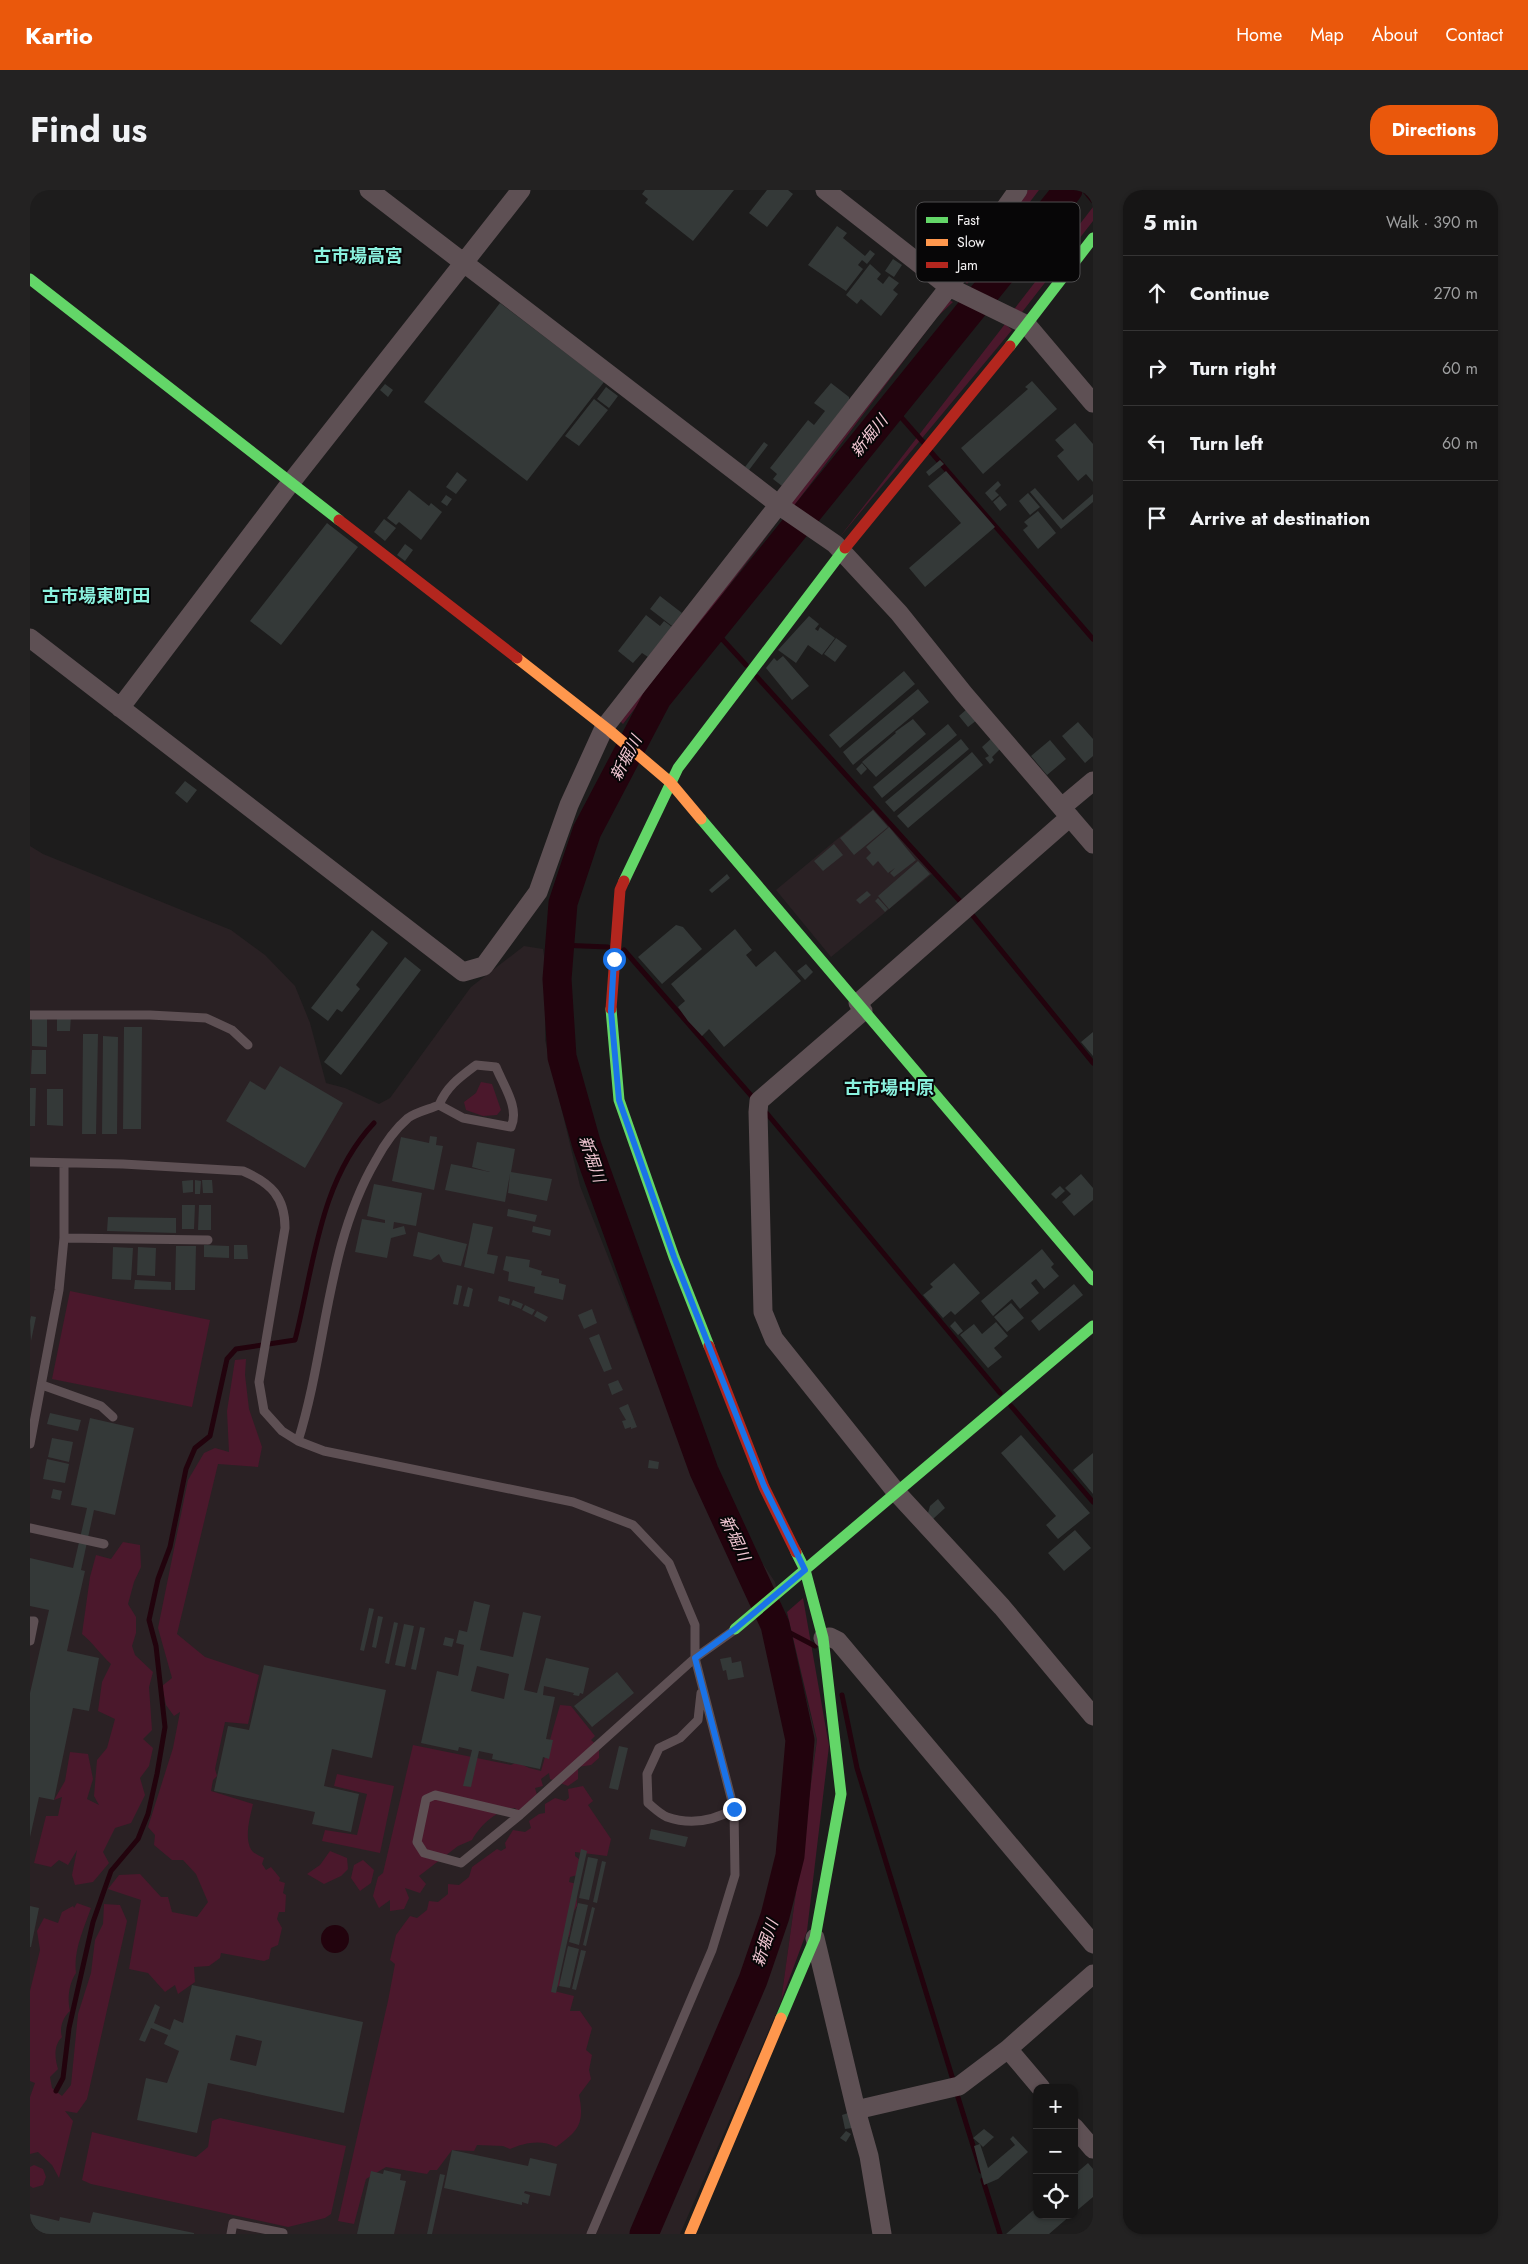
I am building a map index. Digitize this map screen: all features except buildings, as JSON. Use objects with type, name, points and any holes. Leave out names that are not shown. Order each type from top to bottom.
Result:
[{"type":"street","points":[[369,190],[782,507],[839,548],[899,613],[964,694],[1093,844]]},
{"type":"street","points":[[120,708],[292,481],[521,190]]},
{"type":"street","points":[[825,190],[916,260]]},
{"type":"street","points":[[1010,202],[1018,190]]},
{"type":"street","points":[[1080,253],[1093,238]]},
{"type":"street","points":[[30,279],[292,481],[607,729],[667,779],[1093,1280]]},
{"type":"street","points":[[945,282],[955,290],[1019,321],[1093,404]]},
{"type":"street","points":[[30,638],[463,972],[484,966],[538,892],[569,805],[599,736],[607,729],[960,282]]},
{"type":"street","points":[[690,2234],[815,1938],[829,1868],[840,1794],[823,1638],[802,1572],[764,1486],[674,1257],[619,1100],[611,1011],[620,890],[667,779],[678,768],[839,548],[1019,321],[1054,282]]},
{"type":"street","points":[[1093,781],[1066,812],[760,1102],[758,1112],[763,1312],[774,1338],[897,1493],[1002,1607],[1093,1716]]},
{"type":"street","points":[[735,1629],[1093,1326]]},
{"type":"street","points":[[823,1638],[830,1637],[838,1641],[1093,1944]]},
{"type":"street","points":[[815,1938],[856,2110],[869,2156],[882,2234]]},
{"type":"street","points":[[856,2110],[959,2086],[1008,2049],[1093,1974]]},
{"type":"street","points":[[1008,2049],[1038,2084]]},
{"type":"street","points":[[1076,2129],[1093,2149]]},
{"type":"lane","points":[[30,1015],[150,1014],[206,1018],[232,1030],[248,1045]]},
{"type":"lane","points":[[298,1442],[342,1245],[353,1207],[367,1176],[387,1140],[409,1117],[439,1105],[444,1093],[454,1081],[476,1065],[496,1067],[511,1101],[515,1118],[511,1127],[463,1118],[439,1105]]},
{"type":"lane","points":[[30,1162],[123,1164],[243,1171],[261,1179],[279,1197],[285,1212],[285,1228],[259,1382],[264,1410],[282,1431],[298,1442],[324,1451],[574,1502],[632,1525],[669,1563],[695,1625],[695,1658],[734,1809],[735,1875],[712,1950],[591,2234]]},
{"type":"lane","points":[[30,1444],[59,1290],[64,1238],[64,1163]]},
{"type":"lane","points":[[64,1238],[208,1240]]},
{"type":"lane","points":[[42,1385],[101,1406],[113,1417]]},
{"type":"lane","points":[[30,1528],[104,1544]]},
{"type":"lane","points":[[30,1620],[34,1621],[30,1641]]},
{"type":"lane","points":[[520,1815],[435,1795],[426,1799],[417,1842],[424,1853],[461,1863],[520,1815],[695,1658],[735,1629]]},
{"type":"lane","points":[[702,1687],[698,1720],[680,1738],[659,1748],[647,1774],[648,1803],[666,1816],[699,1822],[724,1815],[734,1809]]},
{"type":"lane","points":[[231,2234],[233,2223],[283,2233]]},
{"type":"shaded area","points":[[1028,190],[1039,190],[1030,202],[1019,202]]},
{"type":"shaded area","points":[[1093,207],[1093,221],[1080,238],[1080,224]]},
{"type":"shaded area","points":[[1035,282],[1045,282],[1019,316],[1012,312]]},
{"type":"shaded area","points":[[945,298],[953,302],[937,317],[793,507],[789,501]]},
{"type":"shaded area","points":[[1005,324],[1012,330],[839,538]]},
{"type":"shaded area","points":[[776,524],[623,724],[619,720]]},
{"type":"shaded area","points":[[877,806],[933,873],[831,957],[776,890]]},
{"type":"shaded area","points":[[30,846],[43,854],[231,930],[265,955],[295,986],[310,1023],[326,1083],[345,1088],[379,1104],[390,1098],[471,987],[524,946],[543,949],[545,962],[545,1040],[580,1186],[681,1441],[775,1582],[817,1740],[781,2002],[680,2234],[30,2234]]},
{"type":"shaded area","points":[[481,1082],[492,1084],[501,1110],[497,1115],[483,1116],[466,1110],[464,1102],[476,1093]]},
{"type":"shaded area","points":[[70,1291],[210,1320],[192,1407],[52,1379]]},
{"type":"shaded area","points":[[246,1359],[245,1375],[249,1409],[262,1447],[258,1467],[218,1464],[177,1634],[205,1657],[259,1675],[248,1724],[225,1722],[215,1769],[217,1776],[213,1780],[211,1791],[253,1804],[248,1829],[248,1842],[253,1852],[264,1858],[262,1864],[266,1870],[271,1867],[280,1878],[279,1881],[285,1883],[283,1893],[286,1895],[285,1912],[279,1912],[277,1919],[282,1928],[278,1945],[271,1948],[269,1959],[264,1961],[221,1953],[220,1958],[209,1966],[194,1967],[195,1982],[178,1994],[175,1985],[165,1992],[148,1973],[129,1969],[141,1900],[108,1889],[119,1875],[140,1874],[161,1897],[168,1897],[172,1912],[197,1917],[208,1902],[196,1874],[183,1860],[172,1860],[154,1845],[155,1835],[148,1827],[173,1748],[180,1712],[174,1716],[166,1705],[162,1686],[172,1678],[158,1628],[188,1480],[204,1453],[215,1448],[229,1452],[227,1411],[235,1360]]},
{"type":"shaded area","points":[[123,1542],[140,1545],[141,1567],[134,1582],[128,1604],[136,1617],[136,1633],[132,1646],[135,1655],[153,1672],[149,1687],[152,1730],[143,1739],[153,1748],[149,1766],[140,1778],[145,1795],[131,1823],[115,1828],[103,1852],[109,1863],[93,1882],[75,1885],[72,1875],[77,1850],[68,1865],[59,1860],[51,1867],[34,1863],[46,1816],[58,1816],[62,1797],[54,1800],[65,1781],[70,1752],[88,1754],[93,1779],[87,1799],[99,1805],[94,1796],[97,1760],[107,1748],[115,1719],[98,1711],[102,1682],[111,1664],[82,1634],[90,1577],[96,1555],[111,1559]]},
{"type":"shaded area","points":[[803,1598],[829,1746],[807,1931],[781,2001],[817,1740],[787,1612]]},
{"type":"shaded area","points":[[560,1705],[571,1706],[595,1736],[591,1740],[599,1747],[599,1758],[591,1765],[578,1767],[578,1779],[568,1786],[550,1779],[549,1773],[541,1779],[543,1786],[535,1788],[537,1795],[524,1816],[515,1808],[502,1811],[490,1819],[472,1840],[458,1846],[419,1876],[426,1884],[420,1893],[405,1888],[409,1898],[404,1909],[390,1911],[390,1900],[379,1908],[373,1896],[378,1877],[383,1873],[413,1745],[511,1765],[517,1762],[541,1771]]},
{"type":"shaded area","points":[[337,1774],[394,1786],[380,1853],[322,1841],[325,1830],[357,1835],[367,1794],[334,1786]]},
{"type":"shaded area","points":[[583,1786],[593,1801],[588,1805],[611,1839],[607,1856],[575,1852],[575,1856],[584,1863],[581,1874],[570,1877],[569,1882],[577,1884],[577,1906],[571,1916],[570,1934],[562,1949],[559,1963],[560,1984],[554,1991],[574,1996],[570,2011],[580,2011],[592,2028],[586,2050],[592,2055],[589,2070],[591,2079],[579,2095],[581,2113],[578,2126],[570,2136],[556,2147],[539,2143],[521,2145],[510,2149],[503,2146],[477,2145],[474,2151],[452,2150],[437,2170],[430,2170],[427,2174],[386,2167],[366,2179],[354,2224],[338,2221],[388,2001],[395,1964],[390,1960],[396,1935],[410,1916],[417,1918],[427,1910],[429,1901],[438,1902],[448,1894],[448,1884],[459,1885],[469,1877],[472,1867],[497,1849],[501,1851],[506,1848],[505,1843],[513,1830],[525,1832],[531,1828],[529,1821],[539,1814],[545,1813],[545,1804],[555,1798],[565,1801],[569,1798],[568,1789]]},
{"type":"shaded area","points":[[330,1851],[347,1858],[348,1869],[341,1876],[324,1884],[307,1874],[320,1865]]},
{"type":"shaded area","points":[[363,1860],[374,1870],[371,1883],[360,1891],[351,1878],[354,1865]]},
{"type":"shaded area","points":[[77,1903],[91,1908],[76,1956],[76,1973],[69,1991],[70,2011],[62,2023],[62,2037],[56,2048],[58,2069],[50,2077],[52,2088],[62,2096],[71,2085],[78,2014],[91,1973],[95,1940],[103,1924],[104,1904],[120,1905],[127,1921],[87,2099],[77,2113],[65,2111],[73,2121],[59,2178],[52,2165],[38,2152],[30,2154],[30,2097],[35,2083],[30,2081],[30,1991],[40,1950],[37,1931],[44,1918],[58,1923],[62,1912],[73,1906],[74,1908]]},
{"type":"shaded area","points":[[335,1925],[345,1929],[349,1939],[345,1949],[335,1953],[325,1949],[321,1939],[325,1929]]},
{"type":"shaded area","points":[[220,2118],[346,2146],[331,2214],[325,2218],[288,2227],[91,2184],[82,2180],[92,2132],[196,2157],[208,2147],[212,2121]]},
{"type":"shaded area","points":[[34,2165],[43,2169],[46,2177],[43,2185],[33,2188],[30,2186],[30,2167]]},
{"type":"waterway","name":"新堀川","points":[[1058,202],[1068,190]]},
{"type":"waterway","points":[[1084,190],[1093,201]]},
{"type":"waterway","name":"新堀川","points":[[644,2234],[753,1980],[775,1916],[790,1856],[800,1740],[775,1625],[704,1471],[587,1146],[562,1057],[557,979],[563,903],[587,831],[657,698],[994,282]]},
{"type":"waterway","points":[[893,408],[923,442]]},
{"type":"waterway","points":[[931,452],[1093,639]]},
{"type":"waterway","points":[[713,629],[746,665]]},
{"type":"waterway","points":[[757,677],[969,911],[1093,1063]]},
{"type":"waterway","points":[[559,945],[608,947]]},
{"type":"waterway","points":[[624,950],[755,1100]]},
{"type":"waterway","points":[[764,1110],[1000,1393]]},
{"type":"waterway","points":[[56,2091],[63,2078],[69,2028],[93,1922],[111,1871],[138,1839],[148,1814],[157,1774],[165,1727],[156,1646],[149,1620],[158,1579],[170,1547],[186,1469],[195,1448],[210,1436],[227,1359],[236,1349],[295,1340],[321,1225],[330,1198],[341,1171],[356,1146],[374,1123]]},
{"type":"waterway","points":[[1011,1406],[1093,1502]]},
{"type":"waterway","points":[[775,1625],[815,1646]]},
{"type":"waterway","points":[[842,1695],[857,1768],[954,2083]]},
{"type":"waterway","points":[[956,2091],[981,2171]]},
{"type":"waterway","points":[[983,2180],[1000,2234]]},
{"type":"traffic: fast","points":[[1080,255],[1093,238]]},
{"type":"traffic: fast","points":[[30,279],[339,520]]},
{"type":"traffic: fast","points":[[1010,346],[1059,282]]},
{"type":"traffic: fast","points":[[624,881],[678,768],[845,548]]},
{"type":"traffic: fast","points":[[701,819],[1093,1280]]},
{"type":"traffic: fast","points":[[611,1009],[619,1100],[674,1257],[709,1346]]},
{"type":"traffic: fast","points":[[735,1629],[1093,1326]]},
{"type":"traffic: fast","points":[[781,2018],[815,1938],[841,1794],[823,1638],[805,1570],[796,1552]]},
{"type":"traffic: slow","points":[[517,658],[610,731],[670,782],[701,819]]},
{"type":"traffic: slow","points":[[690,2234],[781,2018]]},
{"type":"traffic: jam","points":[[845,548],[1010,346]]},
{"type":"traffic: jam","points":[[339,520],[517,658]]},
{"type":"traffic: jam","points":[[611,1009],[620,890],[624,881]]},
{"type":"traffic: jam","points":[[709,1346],[764,1487],[796,1552]]},
{"type":"district","name":"古市場高宮","points":[[358,256]]},
{"type":"district","name":"古市場東町田","points":[[96,596]]},
{"type":"district","name":"古市場中原","points":[[889,1088]]},
{"type":"route","points":[[614,959],[611,1011],[619,1100],[674,1257],[764,1486],[805,1570],[735,1629],[695,1658],[734,1809]]}]
